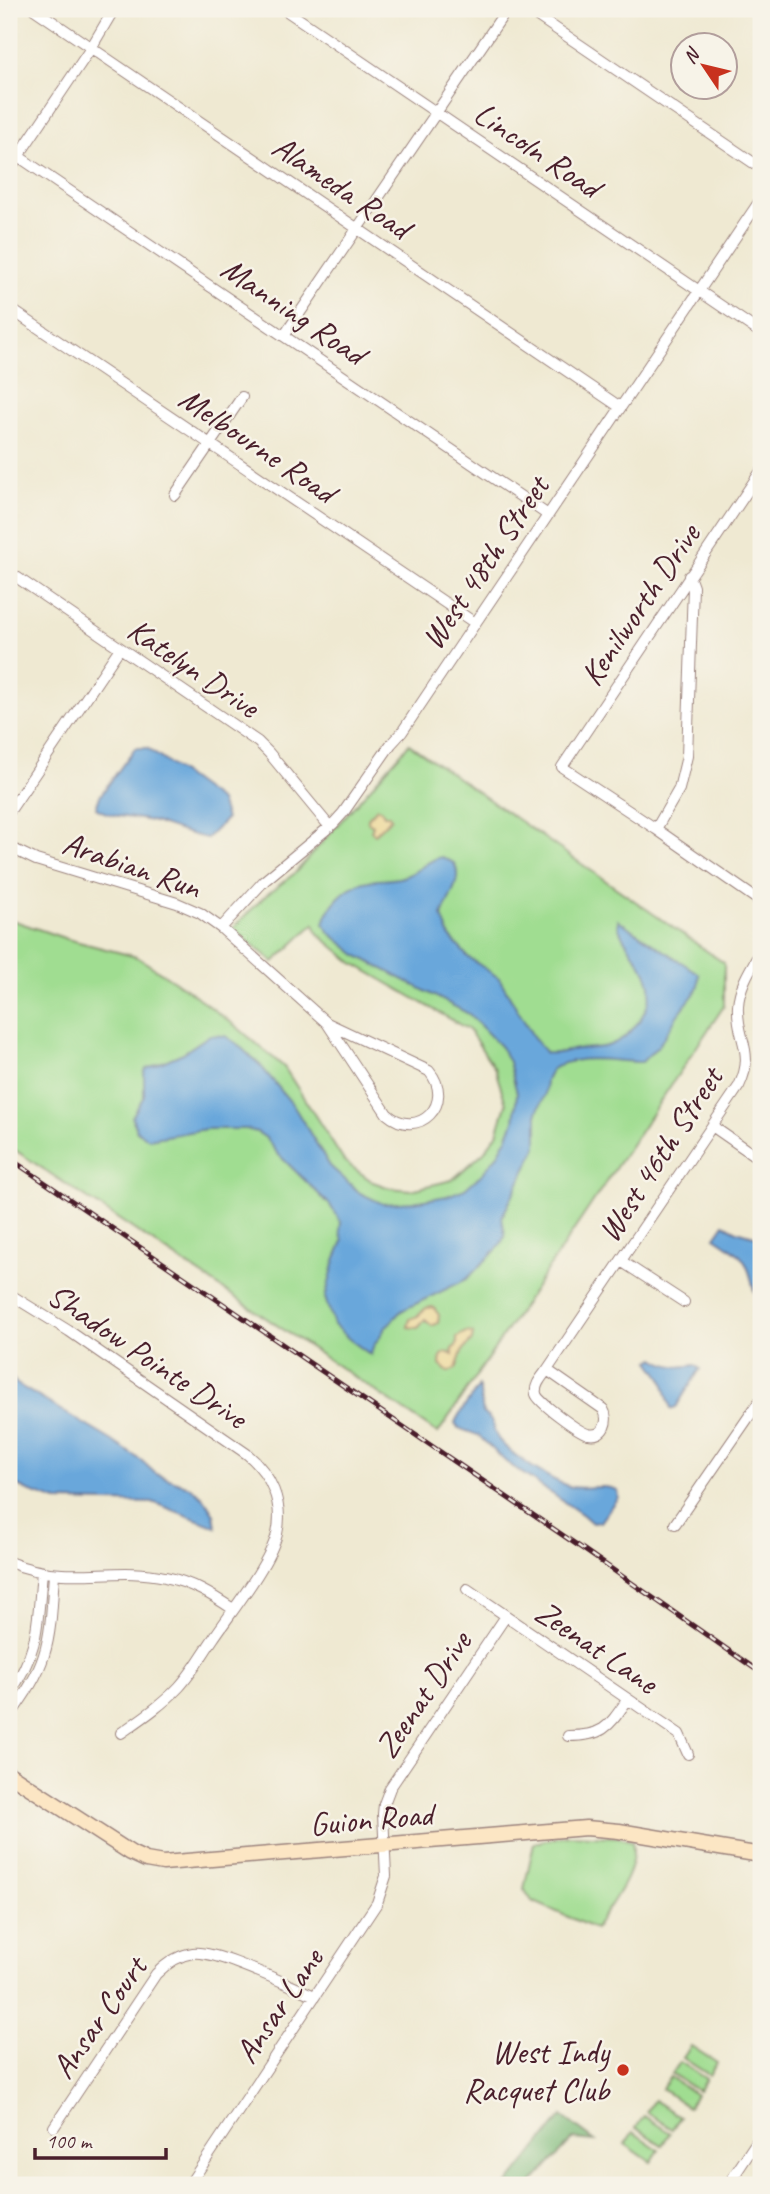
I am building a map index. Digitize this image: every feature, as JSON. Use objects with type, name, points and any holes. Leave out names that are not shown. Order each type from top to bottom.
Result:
[{"type":"street","name":"Alameda Road","points":[[34,9],[621,407]]},
{"type":"street","points":[[9,170],[13,153],[91,48],[114,9]]},
{"type":"street","name":"Lincoln Road","points":[[284,9],[761,333]]},
{"type":"street","points":[[284,335],[507,9]]},
{"type":"street","points":[[527,9],[761,168]]},
{"type":"street","name":"Manning Road","points":[[13,153],[548,515]]},
{"type":"street","name":"West 48th Street","points":[[221,928],[264,881],[344,813],[391,744],[399,737],[761,199]]},
{"type":"street","name":"Melbourne Road","points":[[12,310],[475,623]]},
{"type":"street","points":[[175,495],[242,397]]},
{"type":"street","name":"Kenilworth Drive","points":[[656,829],[562,767],[761,471]]},
{"type":"street","name":"Katelyn Drive","points":[[9,572],[258,742],[330,827]]},
{"type":"street","points":[[689,576],[694,587],[688,748],[679,789],[656,829],[761,902]]},
{"type":"street","points":[[9,813],[120,648]]},
{"type":"street","name":"Arabian Run","points":[[9,847],[36,860],[177,903],[200,914],[221,928],[327,1023],[387,1114],[396,1121],[410,1124],[422,1121],[431,1114],[439,1094],[437,1083],[429,1071],[327,1023]]},
{"type":"street","name":"West 46th Street","points":[[547,1370],[603,1409],[607,1422],[602,1430],[593,1434],[584,1432],[541,1402],[536,1394],[537,1386],[547,1370],[739,1086],[746,1066],[746,1046],[738,1003],[743,984],[761,951]]},
{"type":"street","points":[[712,1126],[761,1160]]},
{"type":"street","points":[[621,1261],[684,1302]]},
{"type":"street","name":"Shadow Pointe Drive","points":[[9,1294],[69,1331],[256,1461],[267,1475],[275,1493],[279,1517],[277,1534],[270,1554],[233,1609]]},
{"type":"street","points":[[675,1524],[761,1399]]},
{"type":"street","points":[[9,1562],[54,1574],[132,1573],[161,1576],[200,1589],[233,1609],[179,1688],[121,1733]]},
{"type":"street","points":[[9,1694],[22,1676],[34,1649],[42,1572]]},
{"type":"street","points":[[9,1717],[35,1678],[44,1655],[49,1632],[54,1574]]},
{"type":"street","name":"Zeenat Lane","points":[[467,1589],[679,1734],[688,1754]]},
{"type":"street","name":"Zeenat Drive","points":[[384,1845],[384,1807],[390,1788],[506,1616]]},
{"type":"street","points":[[568,1736],[584,1736],[608,1727],[628,1699]]},
{"type":"street","name":"Guion Road","points":[[9,1774],[131,1853],[154,1862],[178,1863],[594,1828],[761,1855]]},
{"type":"street","name":"Ansar Lane","points":[[189,2185],[377,1903],[386,1876],[384,1845]]},
{"type":"street","name":"Ansar Court","points":[[54,2127],[156,1974],[180,1956],[191,1953],[212,1955],[315,1996]]},
{"type":"street","points":[[728,2185],[761,2135]]},
{"type":"green space","points":[[409,744],[724,963],[724,1006],[438,1433],[9,1146],[9,919],[67,939],[137,957],[188,990],[284,1067],[344,1161],[373,1182],[390,1188],[411,1190],[452,1180],[484,1152],[497,1134],[506,1104],[495,1069],[469,1030],[353,963],[318,934],[314,924],[274,962],[232,929],[264,897],[295,873]]},
{"type":"green space","points":[[567,1835],[618,1837],[632,1841],[633,1852],[627,1875],[595,1929],[532,1901],[524,1889],[534,1843]]},
{"type":"green space","points":[[691,2046],[717,2063],[709,2075],[683,2058]]},
{"type":"green space","points":[[680,2062],[706,2079],[698,2091],[672,2074]]},
{"type":"green space","points":[[670,2077],[696,2095],[688,2107],[662,2089]]},
{"type":"green space","points":[[654,2100],[680,2117],[672,2129],[646,2112]]},
{"type":"green space","points":[[562,2116],[595,2141],[573,2139],[532,2185],[507,2185]]},
{"type":"green space","points":[[644,2116],[670,2133],[662,2145],[636,2128]]},
{"type":"green space","points":[[633,2132],[659,2150],[651,2162],[625,2144]]},
{"type":"sand","points":[[377,808],[391,818],[375,834],[371,831],[373,825],[368,822],[368,818]]},
{"type":"sand","points":[[433,1307],[439,1315],[438,1323],[432,1326],[425,1320],[418,1328],[408,1327],[410,1319],[426,1308]]},
{"type":"sand","points":[[466,1332],[473,1333],[472,1340],[462,1352],[456,1369],[448,1372],[440,1365],[441,1355],[447,1352],[453,1355],[452,1349],[457,1345],[457,1337]]},
{"type":"water","points":[[135,748],[147,748],[220,801],[226,819],[207,838],[147,820],[110,814],[96,808],[100,796]]},
{"type":"water","points":[[442,857],[454,863],[457,869],[456,883],[442,916],[450,937],[468,957],[499,978],[534,1038],[546,1053],[610,1045],[634,1028],[646,1010],[649,981],[642,965],[621,934],[618,920],[699,974],[698,986],[660,1044],[642,1062],[583,1060],[561,1064],[551,1070],[537,1112],[537,1147],[502,1217],[505,1235],[500,1246],[467,1279],[401,1311],[386,1327],[371,1355],[334,1325],[325,1298],[343,1241],[341,1222],[329,1204],[278,1154],[266,1138],[246,1129],[206,1129],[149,1139],[137,1131],[132,1117],[144,1096],[146,1069],[183,1053],[210,1035],[225,1036],[260,1065],[293,1105],[330,1166],[360,1193],[383,1204],[447,1196],[465,1189],[497,1156],[514,1121],[517,1093],[509,1062],[501,1047],[469,1014],[358,956],[331,934],[324,924],[333,904],[344,892],[357,884],[403,877]]},
{"type":"water","points":[[724,1224],[761,1238],[761,1281],[754,1291],[749,1271],[742,1258],[715,1237]]},
{"type":"water","points":[[655,1358],[669,1365],[695,1365],[700,1369],[676,1407],[671,1409],[662,1378],[650,1361]]},
{"type":"water","points":[[9,1375],[17,1384],[111,1440],[156,1474],[190,1487],[203,1497],[214,1514],[216,1527],[155,1503],[57,1501],[9,1482]]},
{"type":"water","points":[[479,1386],[483,1413],[493,1424],[499,1440],[522,1460],[568,1486],[617,1490],[618,1497],[600,1522],[592,1523],[506,1462],[478,1435],[458,1428],[455,1423],[457,1419]]},
{"type":"railway","points":[[9,1158],[761,1673]]},
{"type":"place","name":"West Indy Racquet Club","points":[[623,2070]]}]
